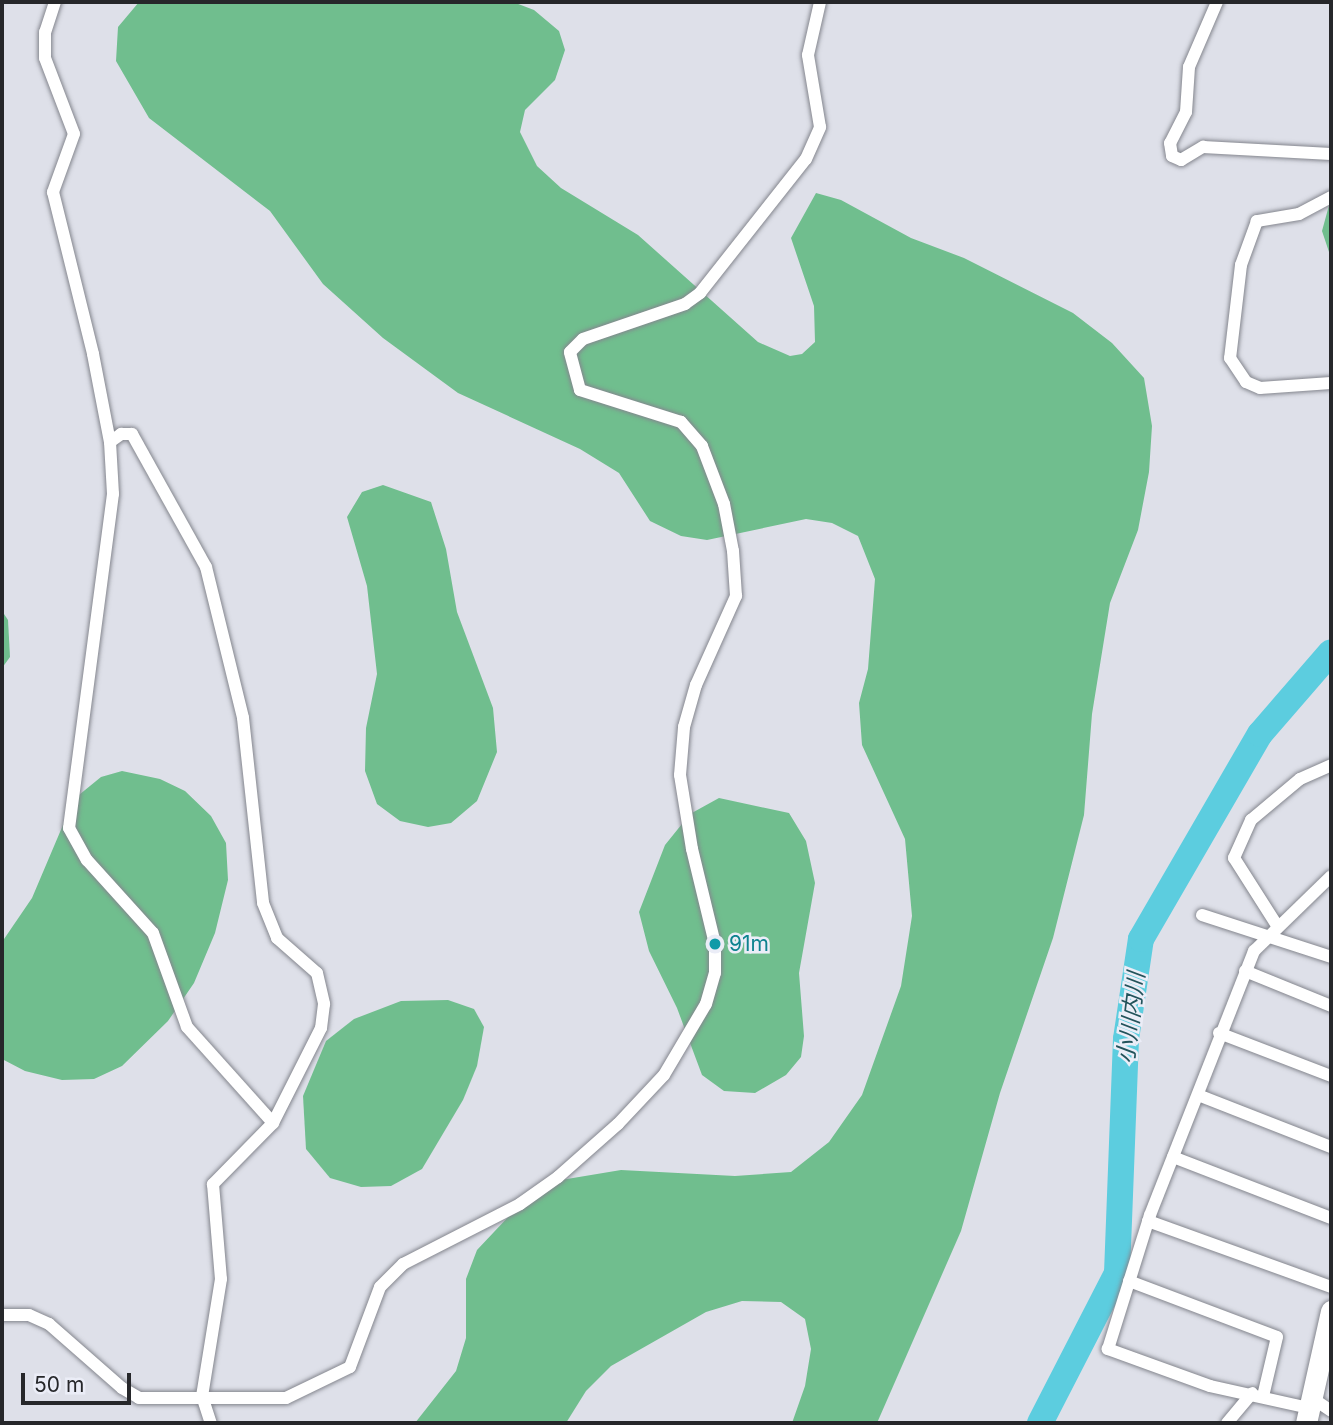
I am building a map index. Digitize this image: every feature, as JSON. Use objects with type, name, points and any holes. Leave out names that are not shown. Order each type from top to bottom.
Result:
[{"type":"main road","points":[[1309,1410],[1331,1311]]},
{"type":"street","points":[[55,2],[45,32],[45,58],[74,134],[53,192],[110,442],[113,494],[69,828],[88,860],[153,933],[187,1027],[273,1123]]},
{"type":"street","points":[[2,1315],[21,1314],[49,1324],[122,1388],[139,1398],[286,1398],[341,1375],[350,1367],[380,1287],[404,1264],[520,1204],[558,1177],[618,1124],[664,1075],[706,1004],[715,973],[715,944],[692,849],[680,775],[684,727],[696,685],[736,596],[724,504],[702,446],[681,422],[580,390],[570,352],[583,339],[685,304],[701,293],[806,159],[820,127],[808,55],[820,2]]},
{"type":"street","points":[[1217,2],[1189,67],[1186,112],[1170,143],[1172,156],[1181,160],[1203,147],[1331,154]]},
{"type":"street","points":[[1331,197],[1299,214],[1257,221],[1241,265],[1230,358],[1246,382],[1260,388],[1331,383]]},
{"type":"street","points":[[110,442],[121,434],[132,435],[206,567],[243,718],[264,903],[277,938],[317,973],[321,987],[321,1028],[273,1123],[213,1184],[221,1279],[202,1396],[211,1423]]},
{"type":"street","points":[[1274,931],[1234,858],[1251,820],[1300,779],[1331,765]]},
{"type":"street","points":[[1331,876],[1254,950],[1219,1032],[1213,1064],[1172,1157],[1148,1221],[1108,1349],[1210,1386],[1258,1394],[1309,1410],[1331,1411]]},
{"type":"street","points":[[1202,915],[1274,931],[1331,957]]},
{"type":"street","points":[[1245,971],[1331,1006]]},
{"type":"street","points":[[1219,1032],[1331,1076]]},
{"type":"street","points":[[1198,1096],[1331,1147]]},
{"type":"street","points":[[1172,1157],[1331,1218]]},
{"type":"street","points":[[1148,1221],[1331,1287]]},
{"type":"street","points":[[1129,1281],[1277,1337],[1258,1394],[1227,1423]]},
{"type":"green space","points":[[139,2],[513,2],[534,10],[559,31],[565,50],[555,80],[525,110],[520,132],[537,166],[561,188],[638,235],[758,342],[790,356],[802,354],[815,342],[814,306],[791,238],[816,193],[841,200],[911,238],[964,258],[1073,313],[1112,343],[1144,378],[1152,426],[1149,472],[1138,530],[1110,603],[1092,714],[1084,815],[1053,938],[1000,1093],[961,1231],[877,1423],[792,1423],[805,1386],[811,1349],[805,1319],[781,1302],[742,1301],[706,1312],[611,1366],[586,1391],[566,1423],[415,1423],[456,1371],[466,1338],[466,1279],[477,1250],[528,1196],[561,1180],[621,1170],[735,1176],[791,1172],[829,1142],[862,1095],[901,986],[912,916],[905,839],[862,745],[859,703],[868,669],[875,579],[858,536],[832,523],[806,519],[707,540],[681,536],[650,521],[619,473],[580,449],[458,393],[383,338],[323,284],[270,211],[149,118],[116,61],[118,27]]},
{"type":"green space","points":[[1331,198],[1331,258],[1322,231]]},
{"type":"green space","points":[[383,485],[431,502],[446,549],[457,612],[493,708],[497,752],[477,801],[451,823],[428,827],[400,821],[377,804],[365,771],[366,728],[377,674],[367,586],[347,517],[362,492]]},
{"type":"green space","points":[[2,611],[8,620],[10,657],[2,668]]},
{"type":"green space","points":[[122,771],[160,779],[185,791],[211,816],[226,843],[228,880],[215,933],[194,983],[168,1021],[122,1066],[94,1079],[62,1080],[25,1071],[2,1059],[2,942],[32,898],[74,799],[101,777]]},
{"type":"green space","points":[[719,798],[789,813],[806,841],[815,883],[799,973],[804,1036],[801,1057],[786,1075],[755,1093],[724,1091],[702,1075],[677,1008],[649,951],[639,912],[665,845],[690,814]]},
{"type":"green space","points":[[448,1000],[474,1009],[484,1027],[477,1066],[463,1100],[422,1169],[391,1186],[361,1187],[330,1178],[306,1149],[303,1096],[326,1041],[354,1019],[401,1001]]},
{"type":"waterway","name":"小川内川","points":[[1040,1423],[1117,1273],[1126,1039],[1141,939],[1260,734],[1331,652]]},
{"type":"place","name":"91m","points":[[715,944]]}]
